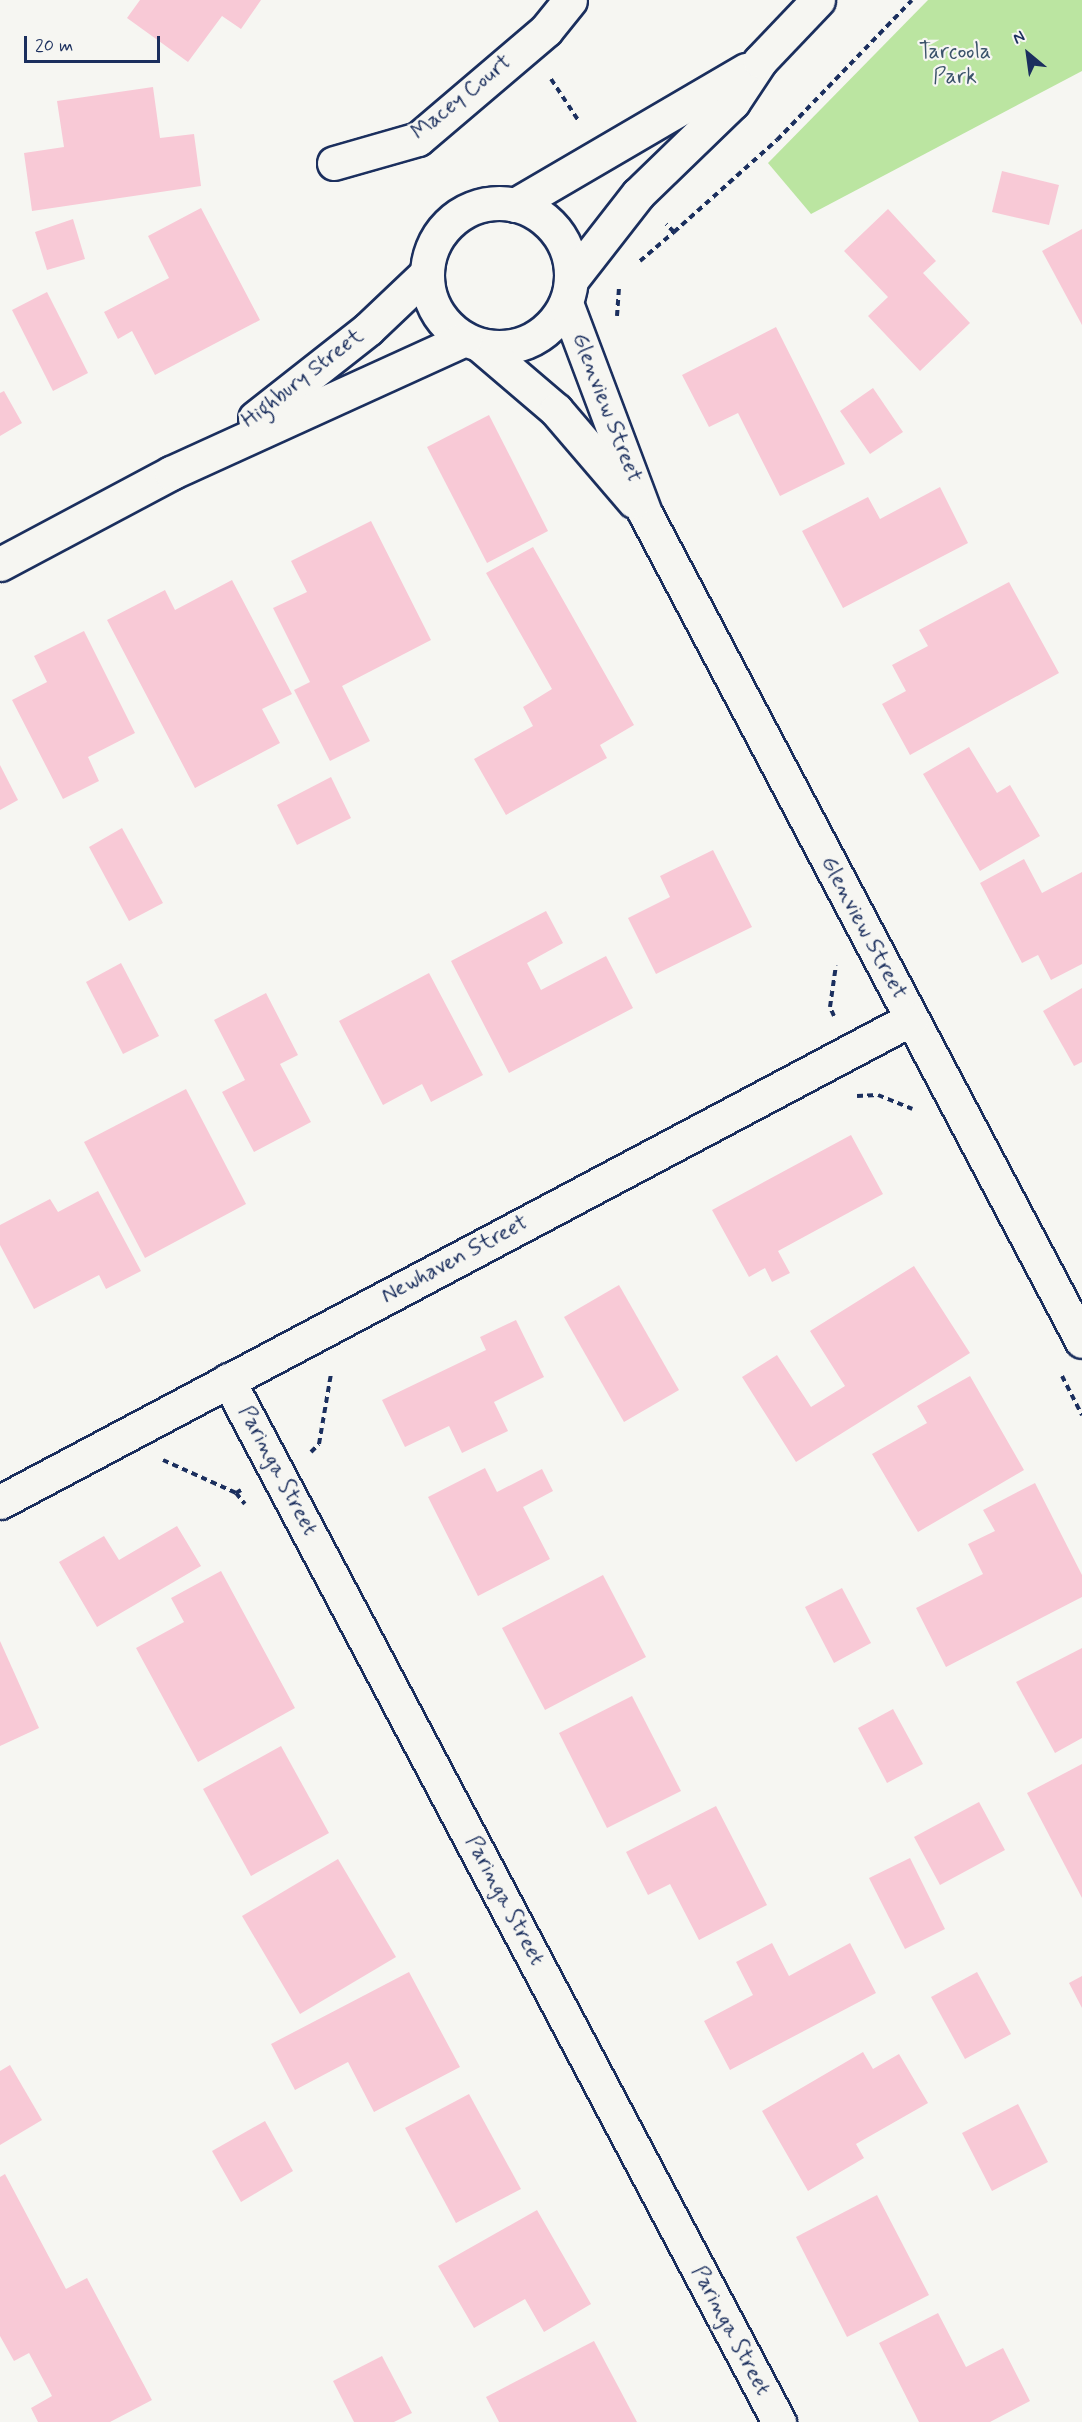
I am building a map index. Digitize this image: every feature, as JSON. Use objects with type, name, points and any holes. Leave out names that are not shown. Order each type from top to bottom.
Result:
[{"type":"street","name":"Macey Court","points":[[334,163],[418,139],[546,30],[570,0]]},
{"type":"street","points":[[568,292],[563,241],[534,212],[515,205],[484,206],[455,218],[430,252],[427,273],[436,311],[473,343],[520,344],[538,336],[638,194],[733,102],[760,61],[818,0]]},
{"type":"street","points":[[515,205],[652,130],[760,61]]},
{"type":"street","name":"Highbury Street","points":[[171,473],[289,395],[427,273]]},
{"type":"street","name":"Glenview Street","points":[[568,292],[645,513],[1082,1341]]},
{"type":"street","name":"Glenview Street","points":[[473,343],[556,410],[645,513]]},
{"type":"street","name":"Highbury Street","points":[[0,564],[171,473],[473,343]]},
{"type":"street","name":"Newhaven Street","points":[[0,1502],[911,1019]]},
{"type":"street","name":"Paringa Street","points":[[228,1380],[779,2422]]},
{"type":"path","points":[[632,270],[777,140],[912,0]]},
{"type":"path","points":[[547,74],[579,123]]},
{"type":"path","points":[[657,215],[674,232]]},
{"type":"path","points":[[618,328],[620,284],[626,277]]},
{"type":"path","points":[[154,1461],[236,1493]]},
{"type":"green space","name":"Tarcoola Park","points":[[928,0],[1082,0],[1082,71],[811,214],[768,163]]},
{"type":"building","points":[[140,0],[261,0],[241,29],[222,16],[188,62],[127,18]]},
{"type":"building","points":[[153,87],[160,138],[194,134],[201,186],[32,211],[24,153],[64,147],[57,101]]},
{"type":"building","points":[[1002,171],[1059,185],[1049,225],[992,212]]},
{"type":"building","points":[[201,208],[260,320],[155,375],[132,331],[118,339],[104,312],[169,278],[148,236]]},
{"type":"building","points":[[888,209],[936,261],[923,273],[970,323],[920,371],[868,316],[888,297],[844,251]]},
{"type":"building","points":[[73,219],[85,259],[47,270],[35,232]]},
{"type":"building","points":[[1082,229],[1082,325],[1042,251]]},
{"type":"building","points":[[47,292],[88,373],[53,391],[12,310]]},
{"type":"building","points":[[776,327],[845,464],[780,496],[738,413],[709,427],[682,375]]},
{"type":"building","points":[[873,388],[903,432],[870,454],[840,411]]},
{"type":"building","points":[[4,391],[22,423],[0,436],[0,393]]},
{"type":"building","points":[[489,415],[548,531],[487,563],[427,447]]},
{"type":"building","points":[[940,487],[968,543],[843,608],[802,531],[868,497],[880,519]]},
{"type":"building","points":[[371,521],[431,640],[342,686],[370,741],[330,761],[294,690],[310,682],[273,608],[307,592],[291,561]]},
{"type":"building","points":[[533,547],[634,725],[600,745],[607,758],[506,815],[474,759],[533,726],[523,707],[552,689],[486,573]]},
{"type":"building","points":[[232,580],[292,694],[262,709],[280,743],[195,788],[107,620],[165,590],[175,610]]},
{"type":"building","points":[[1009,582],[1059,673],[910,755],[882,704],[906,691],[892,665],[928,646],[919,630]]},
{"type":"building","points":[[84,631],[135,733],[88,757],[99,781],[63,799],[12,700],[47,682],[34,656]]},
{"type":"building","points":[[969,747],[997,793],[1010,785],[1040,836],[980,871],[923,774]]},
{"type":"building","points":[[0,765],[18,800],[0,810]]},
{"type":"building","points":[[331,777],[351,818],[297,845],[277,805]]},
{"type":"building","points":[[122,828],[163,903],[129,921],[89,847]]},
{"type":"building","points":[[713,850],[752,927],[656,974],[628,918],[670,897],[660,876]]},
{"type":"building","points":[[1024,859],[1042,893],[1082,872],[1082,964],[1051,980],[1038,955],[1022,963],[980,883]]},
{"type":"building","points":[[546,911],[563,943],[527,963],[541,990],[606,956],[633,1008],[509,1073],[451,961]]},
{"type":"building","points":[[121,963],[159,1036],[123,1054],[86,982]]},
{"type":"building","points":[[429,973],[483,1075],[431,1102],[422,1084],[383,1105],[339,1021]]},
{"type":"building","points":[[1082,988],[1082,1062],[1074,1066],[1043,1011]]},
{"type":"building","points":[[266,993],[298,1055],[280,1064],[311,1122],[254,1152],[222,1092],[245,1080],[214,1020]]},
{"type":"building","points":[[186,1089],[246,1204],[145,1258],[84,1142]]},
{"type":"building","points":[[851,1135],[883,1194],[778,1251],[790,1273],[772,1282],[765,1268],[749,1277],[712,1210]]},
{"type":"building","points":[[98,1191],[141,1271],[106,1289],[99,1275],[34,1309],[0,1245],[0,1225],[50,1199],[58,1212]]},
{"type":"building","points":[[914,1266],[970,1353],[796,1462],[742,1377],[777,1355],[811,1407],[845,1386],[810,1331]]},
{"type":"building","points":[[619,1285],[679,1390],[624,1422],[564,1317]]},
{"type":"building","points":[[516,1320],[544,1377],[494,1402],[508,1431],[462,1453],[449,1426],[405,1447],[382,1400],[486,1350],[480,1337]]},
{"type":"building","points":[[970,1376],[1024,1470],[918,1532],[872,1454],[927,1423],[917,1406]]},
{"type":"building","points":[[485,1468],[497,1492],[542,1469],[553,1491],[523,1507],[550,1559],[478,1596],[428,1497]]},
{"type":"building","points":[[1035,1483],[1082,1575],[1082,1597],[946,1667],[916,1608],[983,1574],[968,1544],[995,1531],[983,1510]]},
{"type":"building","points":[[177,1526],[201,1566],[97,1627],[59,1562],[104,1536],[119,1560]]},
{"type":"building","points":[[221,1571],[295,1708],[198,1762],[136,1648],[184,1622],[171,1598]]},
{"type":"building","points":[[603,1575],[646,1657],[545,1710],[502,1628]]},
{"type":"building","points":[[842,1588],[871,1643],[834,1663],[805,1607]]},
{"type":"building","points":[[0,1641],[39,1728],[0,1746]]},
{"type":"building","points":[[1082,1648],[1082,1738],[1055,1753],[1016,1682]]},
{"type":"building","points":[[632,1696],[681,1791],[607,1828],[559,1733]]},
{"type":"building","points":[[893,1709],[923,1764],[887,1783],[858,1728]]},
{"type":"building","points":[[281,1746],[329,1833],[251,1876],[203,1789]]},
{"type":"building","points":[[1082,1764],[1082,1898],[1027,1793]]},
{"type":"building","points":[[979,1802],[1005,1850],[940,1885],[914,1837]]},
{"type":"building","points":[[716,1806],[767,1905],[699,1940],[670,1884],[648,1895],[626,1852]]},
{"type":"building","points":[[910,1858],[945,1929],[905,1949],[869,1878]]},
{"type":"building","points":[[338,1859],[396,1957],[300,2014],[242,1916]]},
{"type":"building","points":[[772,1943],[789,1976],[850,1943],[876,1993],[730,2070],[704,2021],[753,1995],[736,1962]]},
{"type":"building","points":[[409,1972],[460,2067],[374,2112],[348,2062],[295,2090],[271,2044]]},
{"type":"building","points":[[977,1972],[1011,2034],[965,2059],[931,1997]]},
{"type":"building","points":[[1082,1976],[1082,2008],[1069,1983]]},
{"type":"building","points":[[863,2052],[873,2069],[899,2054],[928,2103],[856,2144],[864,2158],[808,2191],[762,2111]]},
{"type":"building","points":[[10,2065],[42,2120],[0,2145],[0,2071]]},
{"type":"building","points":[[469,2094],[521,2189],[456,2223],[405,2128]]},
{"type":"building","points":[[1018,2104],[1048,2162],[992,2191],[962,2133]]},
{"type":"building","points":[[265,2121],[293,2171],[241,2202],[212,2151]]},
{"type":"building","points":[[5,2174],[66,2289],[87,2278],[152,2400],[110,2422],[38,2422],[31,2408],[52,2396],[29,2353],[14,2361],[0,2336],[0,2177]]},
{"type":"building","points":[[877,2195],[929,2295],[847,2337],[796,2237]]},
{"type":"building","points":[[537,2210],[591,2304],[544,2332],[525,2299],[474,2328],[438,2266]]},
{"type":"building","points":[[938,2313],[966,2367],[1003,2348],[1030,2401],[990,2422],[919,2422],[879,2343]]},
{"type":"building","points":[[594,2341],[637,2422],[499,2422],[486,2397]]},
{"type":"building","points":[[382,2356],[412,2413],[394,2422],[354,2422],[333,2381]]}]
